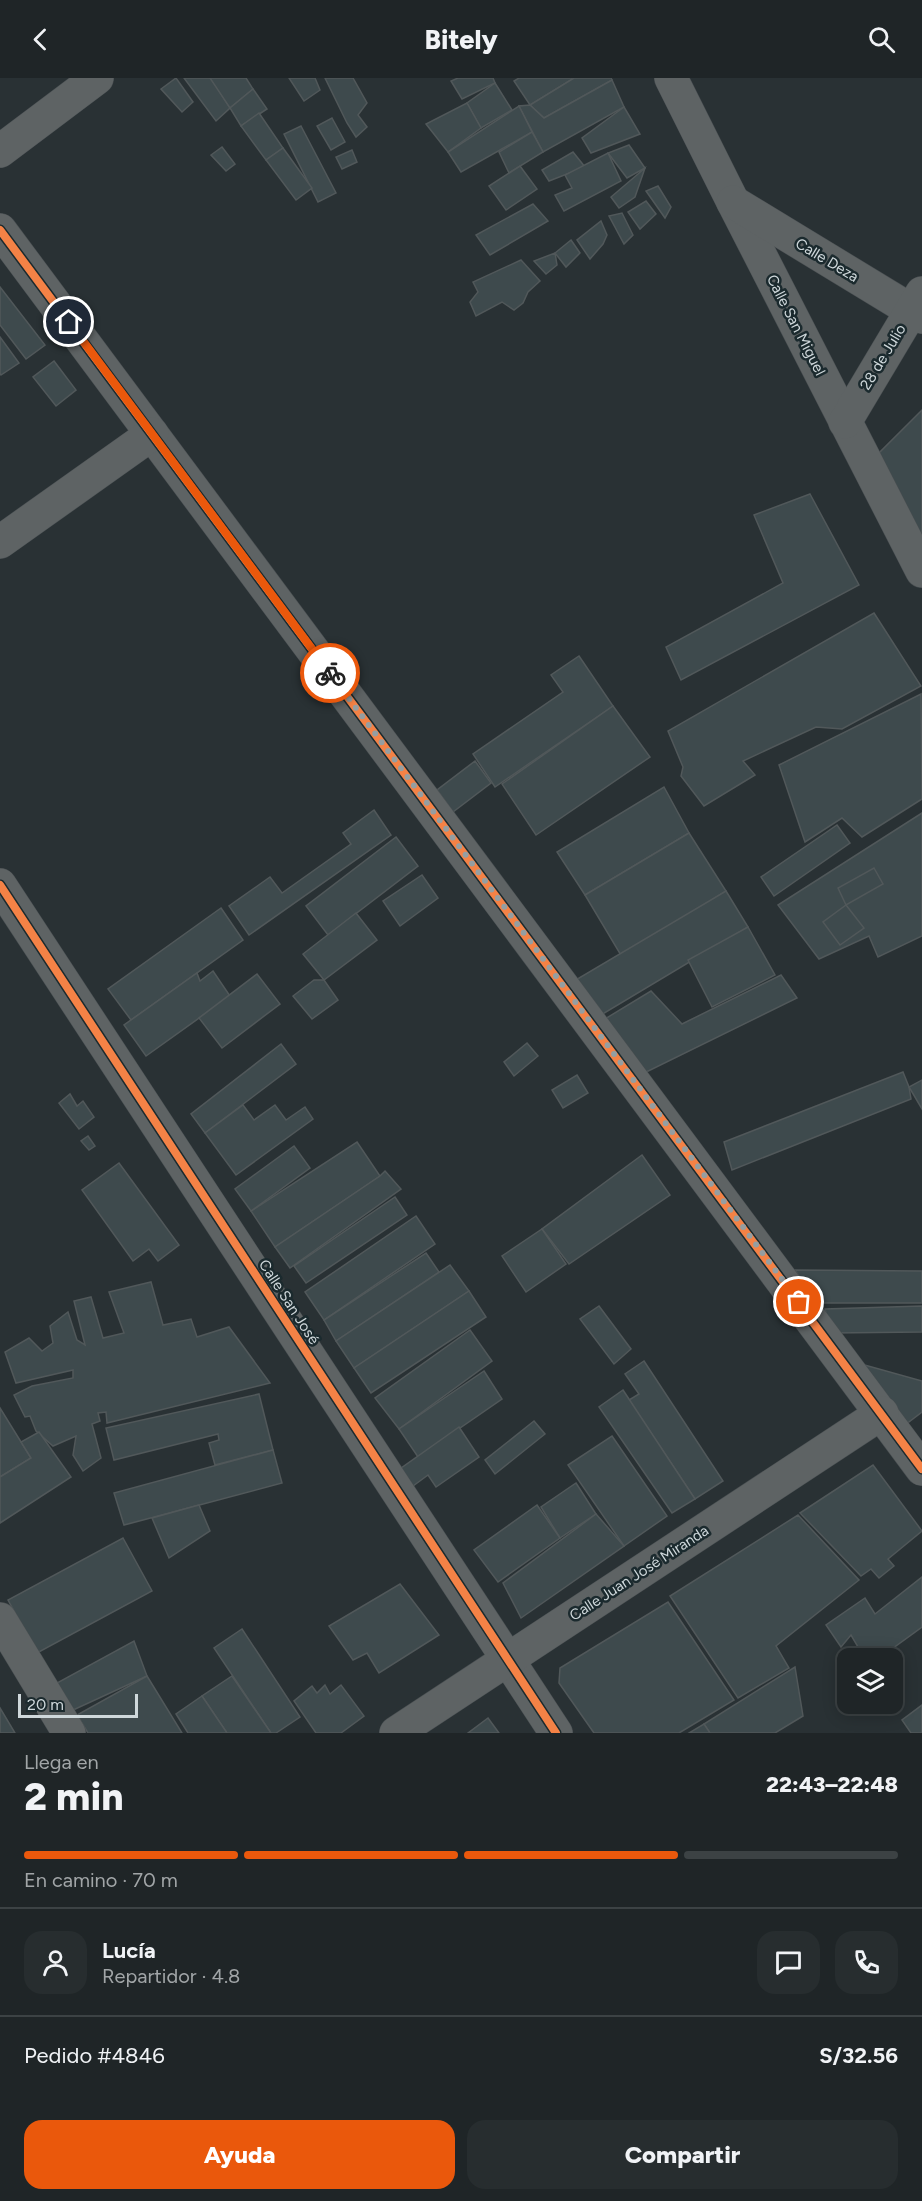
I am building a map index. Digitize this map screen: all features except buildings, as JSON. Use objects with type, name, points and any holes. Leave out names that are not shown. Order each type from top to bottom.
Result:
[{"type":"street","points":[[0,151],[97,78]]},
{"type":"street","name":"Calle San Miguel","points":[[671,78],[922,571]]},
{"type":"street","name":"Calle Deza","points":[[733,202],[918,307]]},
{"type":"street","points":[[0,230],[922,1469]]},
{"type":"street","name":"28 de Julio","points":[[845,422],[918,307]]},
{"type":"street","points":[[0,542],[152,434]]},
{"type":"street","name":"Calle San José","points":[[0,885],[556,1733]]},
{"type":"street","name":"Calle Juan José Miranda","points":[[396,1733],[882,1413]]},
{"type":"street","points":[[0,1619],[69,1733]]},
{"type":"cycle path","points":[[0,230],[922,1469]]},
{"type":"cycle path","points":[[0,885],[556,1733]]},
{"type":"way so far","points":[[330,673],[799,1302]]},
{"type":"route","points":[[69,322],[330,673]]}]
